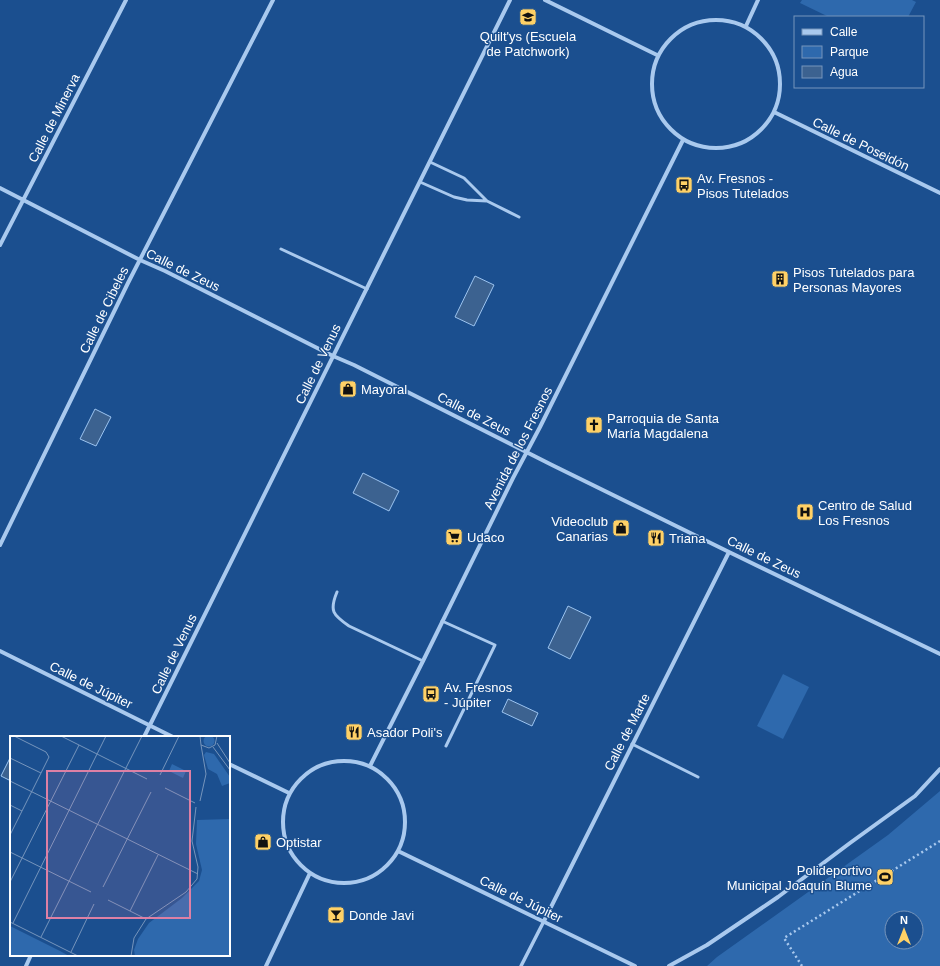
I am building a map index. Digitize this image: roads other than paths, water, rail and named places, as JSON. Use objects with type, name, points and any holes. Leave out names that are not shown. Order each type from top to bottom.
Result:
[{"type":"street","name":"Calle de Minerva","points":[[0,245],[126,0]]},
{"type":"street","name":"Calle de Cibeles","points":[[0,545],[140,260],[273,0]]},
{"type":"street","name":"Calle de Venus","points":[[144,736],[510,0]]},
{"type":"street","points":[[545,0],[657,55]]},
{"type":"street","points":[[746,26],[758,0]]},
{"type":"street","points":[[721,19],[746,26],[765,41],[777,63],[781,86],[774,112],[759,132],[736,145],[708,148],[683,140],[664,124],[654,104],[651,79],[657,55],[674,34],[696,22],[721,19]]},
{"type":"street","name":"Calle de Poseidón","points":[[774,112],[940,193]]},
{"type":"street","name":"Avenida de los Fresnos","points":[[370,766],[683,140]]},
{"type":"street","name":"Calle de Zeus","points":[[0,188],[140,260],[165,271],[333,356],[354,365],[729,552],[940,654]]},
{"type":"street","name":"Calle de Marte","points":[[544,921],[729,552]]},
{"type":"street","name":"Calle de Júpiter","points":[[0,651],[171,736]]},
{"type":"street","points":[[347,761],[370,766],[390,782],[402,802],[405,826],[398,851],[383,870],[361,881],[335,883],[310,874],[293,857],[284,836],[283,812],[289,793],[306,774],[324,764],[347,761]]},
{"type":"street","points":[[230,764],[289,793]]},
{"type":"street","points":[[669,966],[707,945],[778,897],[915,796],[940,769]]},
{"type":"street","name":"Calle de Júpiter","points":[[398,851],[635,966]]},
{"type":"street","points":[[266,966],[310,874]]},
{"type":"street","points":[[521,966],[544,921]]},
{"type":"street","points":[[26,966],[31,956]]},
{"type":"lane","points":[[430,162],[464,178],[486,201],[519,217]]},
{"type":"lane","points":[[420,182],[454,197],[467,200],[486,201]]},
{"type":"lane","points":[[282,249],[367,289]]},
{"type":"lane","points":[[337,592],[333,607],[335,615],[341,620],[349,626],[423,661]]},
{"type":"lane","points":[[442,621],[495,645],[446,746]]},
{"type":"lane","points":[[632,744],[698,777]]},
{"type":"water","points":[[475,276],[494,285],[474,326],[455,317]]},
{"type":"water","points":[[95,409],[111,417],[96,446],[80,439]]},
{"type":"water","points":[[363,473],[399,491],[389,511],[353,493]]},
{"type":"water","points":[[568,606],[591,617],[570,659],[548,648]]},
{"type":"water","points":[[508,699],[538,713],[532,726],[502,712]]},
{"type":"water","points":[[10,758],[10,780],[1,776]]},
{"type":"place","name":"Quilt'ys (Escuela de Patchwork)","points":[[528,17]]},
{"type":"place","name":"Av. Fresnos - Pisos Tutelados","points":[[684,185]]},
{"type":"place","name":"Pisos Tutelados para Personas Mayores","points":[[780,279]]},
{"type":"place","name":"Mayoral","points":[[348,389]]},
{"type":"place","name":"Parroquia de Santa María Magdalena","points":[[594,425]]},
{"type":"place","name":"Centro de Salud Los Fresnos","points":[[805,512]]},
{"type":"place","name":"Videoclub Canarias","points":[[621,528]]},
{"type":"place","name":"Udaco","points":[[454,537]]},
{"type":"place","name":"Triana","points":[[656,538]]},
{"type":"place","name":"Av. Fresnos - Júpiter","points":[[431,694]]},
{"type":"place","name":"Asador Poli's","points":[[354,732]]},
{"type":"place","name":"Optistar","points":[[263,842]]},
{"type":"place","name":"Polideportivo Municipal Joaquín Blume","points":[[885,877]]},
{"type":"place","name":"Donde Javi","points":[[336,915]]}]
